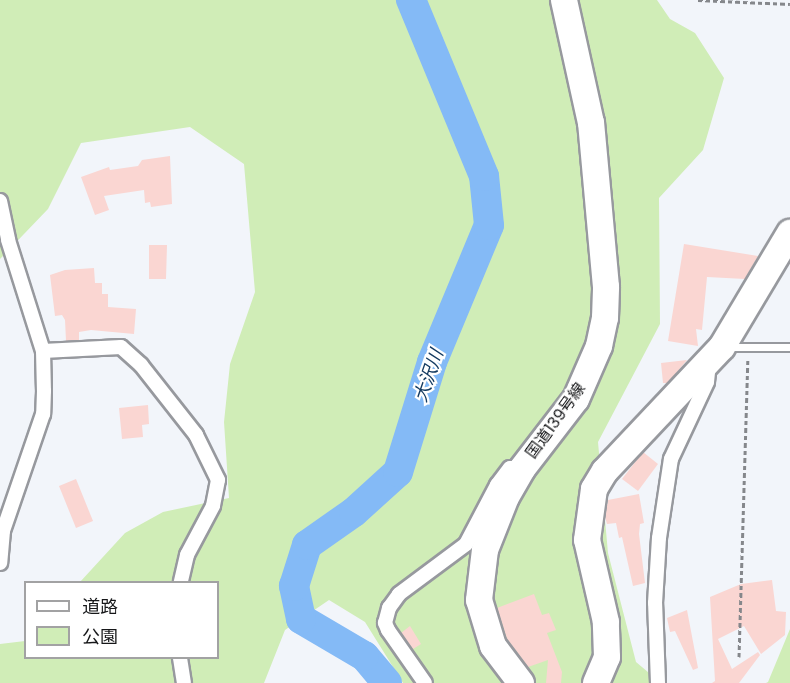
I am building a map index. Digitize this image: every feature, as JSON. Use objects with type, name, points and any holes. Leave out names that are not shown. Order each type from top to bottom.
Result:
[{"type":"highway","name":"国道139号線","points":[[521,683],[493,646],[479,600],[485,550],[493,525],[522,469],[576,399],[599,346],[605,318],[606,287],[591,123],[564,0]]},
{"type":"highway","points":[[596,683],[607,657],[606,622],[587,540],[594,489],[605,471],[715,355],[790,233]]},
{"type":"street","points":[[0,201],[8,240],[43,351],[43,414],[3,531],[0,563]]},
{"type":"street","points":[[43,351],[122,347],[141,365],[196,435],[218,480],[213,506],[188,555],[181,581]]},
{"type":"street","points":[[658,683],[655,603],[659,538],[670,459],[707,382],[715,355]]},
{"type":"street","points":[[425,683],[388,630],[385,623],[389,608],[399,594],[466,544],[497,485],[510,468],[522,469]]},
{"type":"street","points":[[180,659],[184,683]]},
{"type":"lane","points":[[715,355],[748,347],[790,347]]},
{"type":"path","points":[[698,0],[790,4]]},
{"type":"path","points":[[739,657],[748,347]]},
{"type":"green space","points":[[0,0],[657,0],[670,19],[695,33],[724,78],[703,150],[659,198],[660,324],[598,442],[608,553],[636,662],[661,683],[403,683],[365,622],[329,600],[285,630],[264,683],[0,683],[0,644],[24,641],[24,659],[219,659],[219,581],[81,581],[125,533],[163,512],[229,498],[224,422],[230,364],[255,292],[244,164],[190,127],[81,143],[48,209],[0,259]]},
{"type":"green space","points":[[790,629],[790,683],[766,683],[768,682]]},
{"type":"building","points":[[170,156],[172,204],[151,207],[150,202],[145,203],[144,190],[104,196],[109,210],[95,215],[81,177],[109,167],[110,170],[138,166],[142,160]]},
{"type":"building","points":[[684,244],[758,256],[745,279],[707,277],[702,330],[696,329],[698,346],[668,341]]},
{"type":"building","points":[[149,245],[167,245],[166,279],[149,279]]},
{"type":"building","points":[[94,268],[95,283],[102,283],[102,294],[108,294],[108,307],[136,309],[134,334],[91,330],[79,332],[79,340],[66,341],[65,320],[62,315],[55,316],[50,275],[65,270]]},
{"type":"building","points":[[687,360],[668,383],[663,383],[661,363]]},
{"type":"building","points":[[148,405],[149,424],[142,425],[143,437],[122,439],[119,408]]},
{"type":"building","points":[[643,452],[658,464],[638,491],[622,479]]},
{"type":"building","points":[[76,479],[93,521],[76,528],[59,486]]},
{"type":"building","points":[[639,494],[644,523],[640,524],[639,534],[645,583],[633,586],[622,537],[619,538],[616,523],[607,524],[605,517],[608,500]]},
{"type":"building","points":[[772,580],[776,611],[786,612],[785,635],[761,654],[744,626],[718,639],[732,669],[758,652],[760,655],[739,683],[712,683],[715,681],[710,597],[741,584]]},
{"type":"building","points":[[534,594],[542,615],[549,613],[556,630],[547,633],[562,672],[561,683],[546,683],[548,660],[528,667],[507,639],[497,608]]},
{"type":"building","points":[[687,610],[698,668],[693,670],[675,631],[670,632],[667,618]]},
{"type":"building","points":[[410,626],[421,644],[413,649],[401,633]]},
{"type":"waterway","name":"大沢川","points":[[387,683],[364,656],[301,619],[294,586],[307,545],[354,512],[398,472],[432,362],[489,225],[484,176],[411,0]]}]
